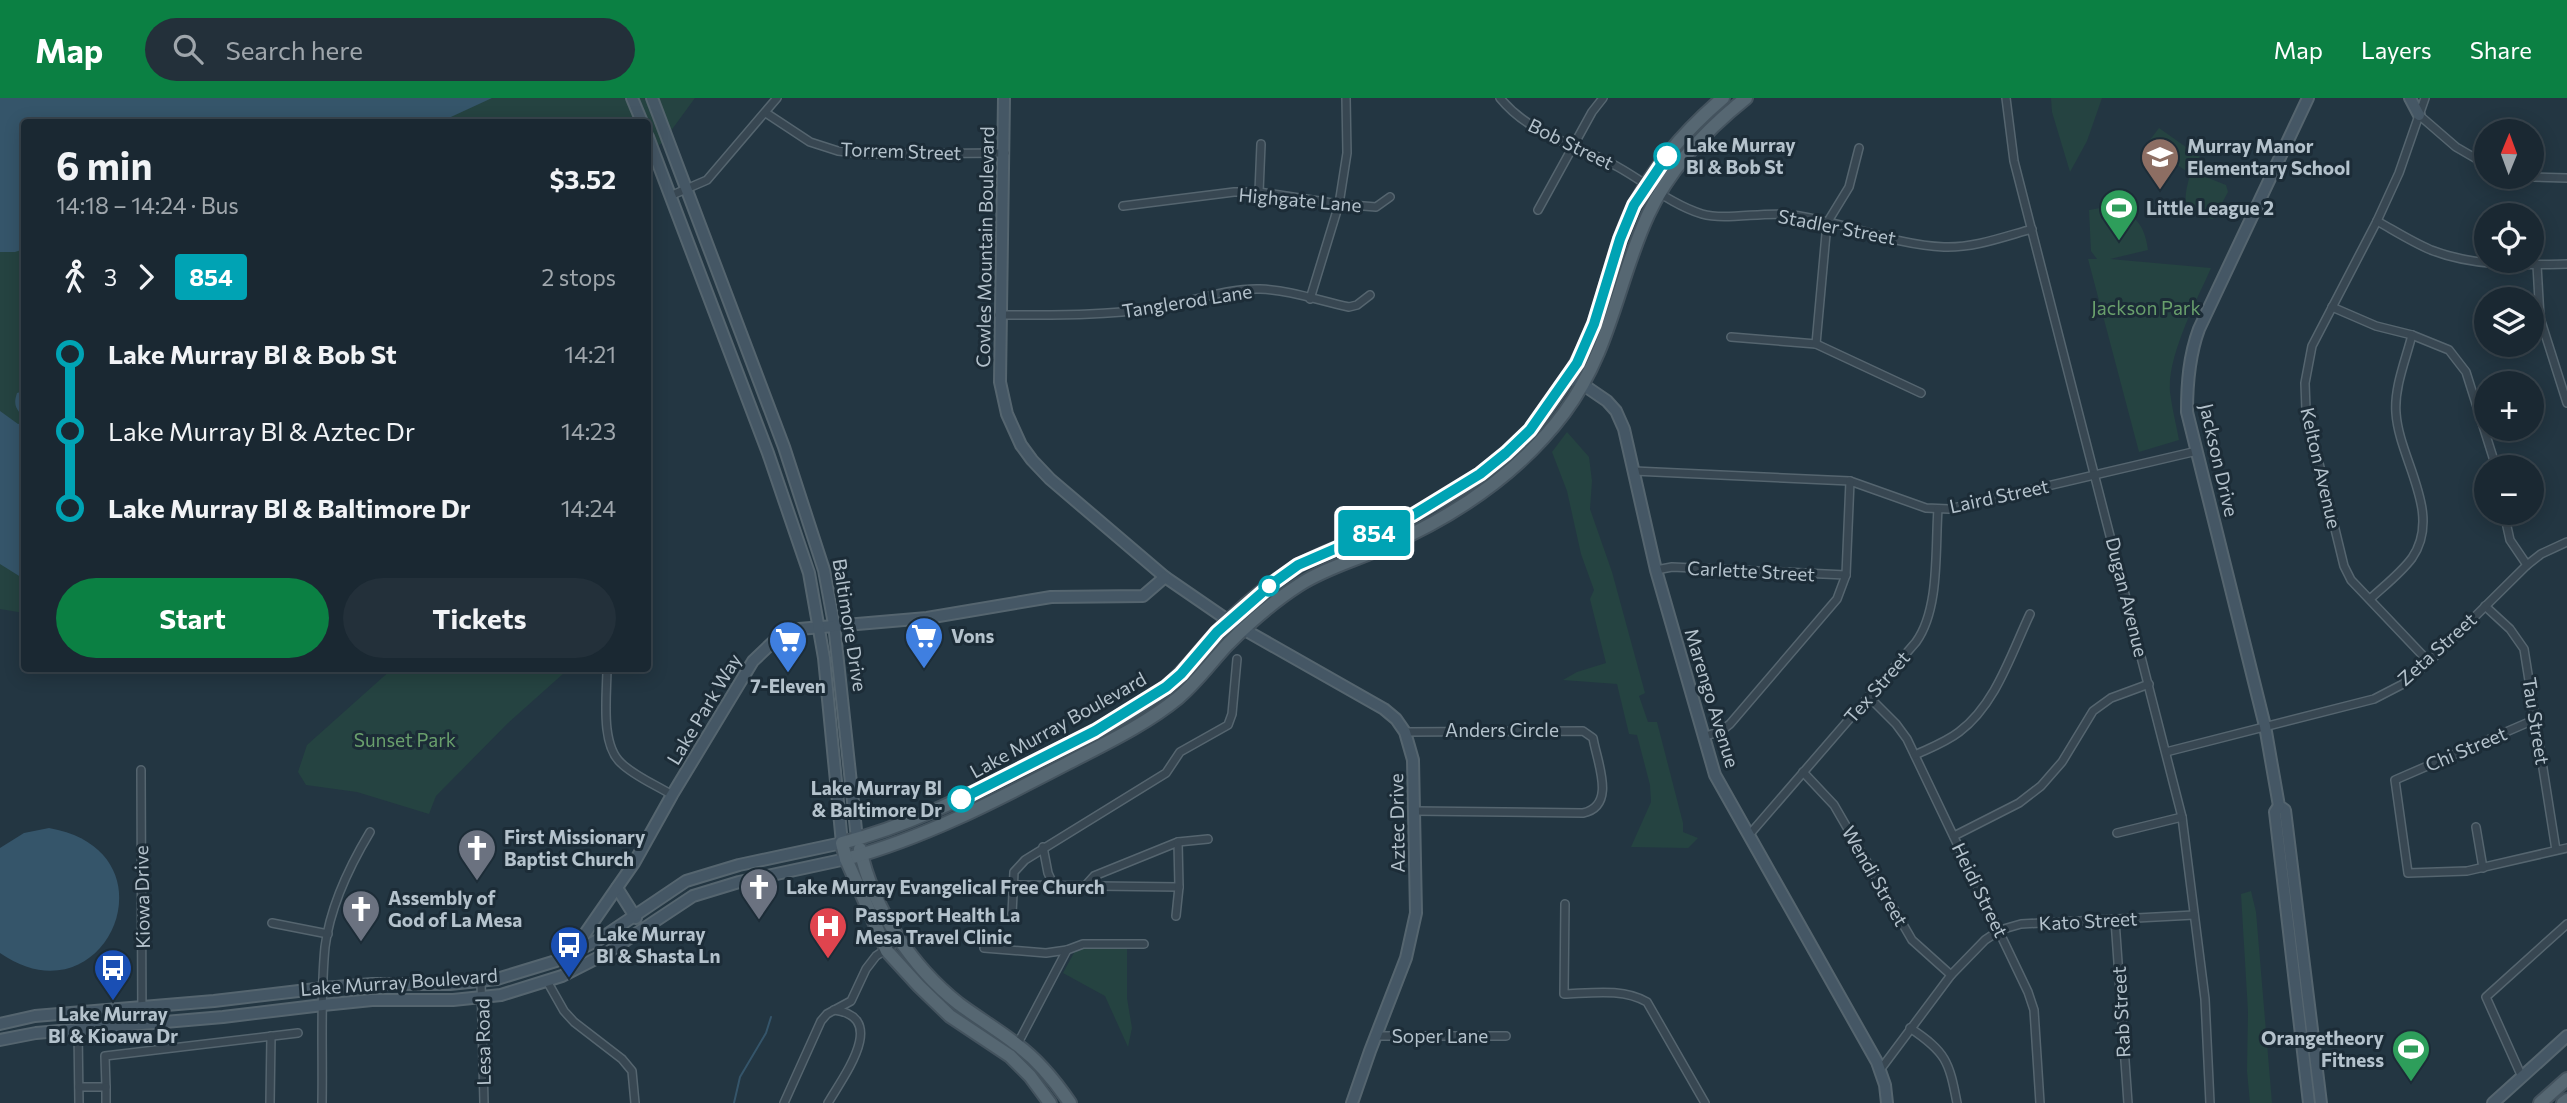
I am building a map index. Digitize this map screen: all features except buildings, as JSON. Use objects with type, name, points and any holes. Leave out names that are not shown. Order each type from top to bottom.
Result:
[{"type":"main road","points":[[632,98],[641,119]]},
{"type":"main road","name":"Baltimore Drive","points":[[652,98],[813,531],[824,570],[834,624],[861,855],[886,916],[900,940],[928,976],[958,1003],[1039,1064],[1070,1103]]},
{"type":"main road","name":"Cowles Mountain Boulevard","points":[[1004,98],[1005,153],[999,315],[1000,382],[1007,414],[1021,445],[1050,479],[1165,577],[1237,625]]},
{"type":"main road","name":"Lake Murray Boulevard","points":[[0,1040],[36,1032],[323,1005],[482,997],[508,993],[562,976],[607,953],[693,897],[783,871],[861,855],[944,825],[1105,744],[1157,713],[1193,685],[1228,644],[1237,625],[1273,583],[1298,565],[1413,515],[1480,474],[1530,430],[1569,375],[1594,324],[1630,216],[1647,184],[1674,147],[1704,114],[1723,98]]},
{"type":"main road","name":"Lake Murray Boulevard","points":[[0,1024],[34,1016],[141,1008],[324,988],[481,981],[526,971],[556,961],[600,939],[687,881],[710,873],[858,839],[934,812],[1095,731],[1147,700],[1237,625],[1298,585],[1420,530],[1474,498],[1542,442],[1591,371],[1609,328],[1649,212],[1695,144],[1746,98]]},
{"type":"main road","name":"Jackson Drive","points":[[2308,98],[2191,349],[2187,412],[2265,726],[2279,806],[2275,812],[2309,1103]]},
{"type":"main road","points":[[2410,98],[2419,115]]},
{"type":"main road","name":"Baltimore Drive","points":[[651,145],[799,538],[809,573],[819,626],[842,843],[846,859],[887,951],[950,1016],[1020,1066],[1050,1103]]},
{"type":"main road","name":"Marengo Avenue","points":[[1569,375],[1607,401],[1619,416],[1656,570],[1715,775],[1880,1070],[1887,1103]]},
{"type":"main road","points":[[1519,441],[1530,453]]},
{"type":"main road","points":[[799,538],[813,531]]},
{"type":"main road","name":"Lake Park Way","points":[[572,953],[654,830],[672,795],[753,661],[781,637],[799,629],[819,626],[927,618],[1051,597],[1143,596],[1165,577]]},
{"type":"main road","points":[[1237,625],[1384,709],[1396,719],[1405,732]]},
{"type":"main road","points":[[1147,700],[1157,713]]},
{"type":"main road","name":"Aztec Drive","points":[[1352,1103],[1412,939],[1416,913],[1413,760],[1405,732]]},
{"type":"main road","name":"Jackson Drive","points":[[2279,806],[2285,810],[2321,1103]]},
{"type":"main road","points":[[617,888],[643,928]]},
{"type":"main road","points":[[2493,1103],[2567,1036]]},
{"type":"main road","points":[[2540,1103],[2567,1079]]},
{"type":"main road","points":[[2563,1103],[2567,1100]]},
{"type":"street","points":[[670,196],[707,180],[777,98]]},
{"type":"street","points":[[1310,299],[1339,204],[1347,153],[1346,98]]},
{"type":"street","name":"Bob Street","points":[[1500,98],[1537,130],[1573,144],[1647,184]]},
{"type":"street","points":[[1538,210],[1573,144],[1603,98]]},
{"type":"street","name":"Dugan Avenue","points":[[2006,98],[2014,161],[2182,817],[2205,999],[2210,1103]]},
{"type":"street","name":"Kelton Avenue","points":[[2426,98],[2399,173],[2377,221],[2312,346],[2305,383],[2306,410],[2344,566],[2351,580],[2429,662]]},
{"type":"street","name":"Torrem Street","points":[[766,113],[803,139],[838,151],[864,154],[1005,153]]},
{"type":"street","points":[[2419,115],[2455,147],[2474,158]]},
{"type":"street","points":[[1259,192],[1261,144]]},
{"type":"street","points":[[1816,344],[1827,223],[1849,187],[1859,148]]},
{"type":"street","points":[[2544,177],[2567,178]]},
{"type":"street","name":"Stadler Street","points":[[1647,184],[1660,194],[1702,214],[1721,217],[1755,213],[1793,215],[1945,247],[1973,245],[2032,229]]},
{"type":"street","name":"Highgate Lane","points":[[1124,206],[1234,192],[1259,192],[1376,207],[1390,198]]},
{"type":"street","points":[[2377,221],[2423,246],[2474,261]]},
{"type":"street","points":[[2544,265],[2567,264]]},
{"type":"street","points":[[2537,273],[2540,318],[2567,403]]},
{"type":"street","name":"Tanglerod Lane","points":[[999,315],[1070,316],[1155,308],[1238,290],[1276,290],[1349,307],[1357,305],[1370,295]]},
{"type":"street","points":[[2332,307],[2376,326],[2412,334],[2449,350],[2466,372],[2492,455]]},
{"type":"street","points":[[2370,600],[2409,562],[2423,529],[2422,506],[2399,431],[2396,412],[2396,395],[2412,334]]},
{"type":"street","points":[[1731,337],[1816,344],[1921,393]]},
{"type":"street","name":"Laird Street","points":[[1634,471],[1850,481],[1926,508],[1949,509],[2197,451]]},
{"type":"street","points":[[1703,737],[1721,731],[1730,724],[1836,599],[1846,575],[1850,481]]},
{"type":"street","name":"Tex Street","points":[[1749,835],[1916,642],[1927,623],[1932,603],[1938,509]]},
{"type":"street","points":[[2507,525],[2510,540],[2527,565]]},
{"type":"street","name":"Zeta Street","points":[[2166,752],[2374,699],[2403,684],[2429,662],[2527,565],[2541,554],[2567,542]]},
{"type":"street","name":"Carlette Street","points":[[1656,570],[1672,567],[1846,575]]},
{"type":"street","name":"Tau Street","points":[[2485,606],[2510,629],[2524,649],[2556,850]]},
{"type":"street","points":[[1915,755],[1960,731],[1980,713],[1992,694],[2030,614]]},
{"type":"street","points":[[1012,914],[1014,872],[1025,860],[1166,773],[1180,752],[1228,725],[1232,714],[1237,659]]},
{"type":"street","points":[[607,672],[608,738],[613,754],[625,767],[672,795]]},
{"type":"street","points":[[1954,836],[2019,803],[2041,786],[2062,762],[2093,711],[2111,698],[2149,684]]},
{"type":"street","name":"Heidi Street","points":[[1869,697],[1896,724],[1915,755],[2028,992],[2034,1010],[2040,1103]]},
{"type":"street","name":"Chi Street","points":[[2483,869],[2467,872],[2408,873],[2395,780],[2536,719]]},
{"type":"street","name":"Anders Circle","points":[[1405,732],[1583,731],[1593,738],[1604,795],[1597,808],[1583,813],[1414,811]]},
{"type":"street","name":"Kiowa Drive","points":[[141,770],[142,1024]]},
{"type":"street","name":"Wendi Street","points":[[1803,772],[1834,805],[1913,940],[1951,975]]},
{"type":"street","points":[[2117,833],[2182,817]]},
{"type":"street","points":[[2476,828],[2483,869],[2567,848]]},
{"type":"street","points":[[322,1103],[323,1005],[328,934],[345,881],[370,832]]},
{"type":"street","points":[[1085,886],[1094,876],[1178,842],[1208,839]]},
{"type":"street","points":[[1176,916],[1179,887],[1178,842]]},
{"type":"street","points":[[1043,847],[1048,873],[1054,886]]},
{"type":"street","points":[[1013,886],[1179,887]]},
{"type":"street","points":[[1565,904],[1564,993],[1622,993],[1634,995],[1647,1002],[1706,1103]]},
{"type":"street","name":"Kato Street","points":[[1880,1070],[1951,975],[1984,940],[2000,930],[2021,925],[2194,915]]},
{"type":"street","name":"Rab Street","points":[[2115,920],[2128,1103]]},
{"type":"street","points":[[272,923],[328,934]]},
{"type":"street","points":[[2522,1077],[2486,997],[2567,924]]},
{"type":"street","points":[[784,1103],[821,1021],[851,1001],[866,969],[876,956],[900,940]]},
{"type":"street","points":[[984,948],[1046,953],[1083,944],[1144,944]]},
{"type":"street","points":[[1017,1045],[1067,950]]},
{"type":"street","name":"Lesa Road","points":[[481,981],[484,1103]]},
{"type":"street","points":[[547,981],[558,1002],[574,1022],[622,1059],[632,1071],[635,1103]]},
{"type":"street","points":[[828,1103],[857,1053],[861,1038],[851,1001]]},
{"type":"street","points":[[834,1010],[846,1012],[858,1021]]},
{"type":"street","points":[[1910,1028],[1931,1042],[1947,1061],[1957,1103]]},
{"type":"street","points":[[79,1029],[79,1103]]},
{"type":"street","points":[[106,1103],[105,1056],[298,1033]]},
{"type":"street","name":"Soper Lane","points":[[1375,1036],[1506,1035]]},
{"type":"street","points":[[270,1103],[271,1037]]},
{"type":"street","points":[[79,1087],[106,1087]]},
{"type":"green space","points":[[0,98],[695,98],[662,143],[651,150],[651,119],[21,119],[21,612],[0,609]]},
{"type":"green space","points":[[2051,98],[2102,98],[2087,141],[2070,172],[2052,112]]},
{"type":"green space","points":[[2159,128],[2200,157],[2189,173],[2147,144]]},
{"type":"green space","points":[[2191,171],[2226,185],[2228,192],[2213,219],[2194,213],[2186,203]]},
{"type":"green space","name":"Jackson Park","points":[[2106,207],[2124,211],[2136,220],[2144,233],[2148,250],[2110,259],[2211,268],[2184,328],[2170,378],[2179,440],[2139,452],[2088,259],[2097,259],[2091,251],[2089,210]]},
{"type":"green space","points":[[1567,432],[1589,457],[1592,481],[1590,509],[1612,572],[1645,693],[1639,696],[1648,722],[1657,722],[1683,832],[1698,838],[1688,848],[1631,847],[1651,802],[1650,785],[1637,735],[1629,734],[1617,684],[1563,680],[1577,672],[1606,663],[1590,599],[1594,590],[1581,554],[1567,491],[1552,452]]},
{"type":"green space","name":"Sunset Park","points":[[389,672],[564,673],[507,724],[436,796],[429,814],[357,792],[306,785],[298,772],[307,745]]},
{"type":"green space","points":[[2251,891],[2256,912],[2272,1103],[2250,1103],[2241,894]]},
{"type":"green space","points":[[1127,946],[1127,998],[1132,1028],[1128,1047],[1105,996],[1063,973],[1075,951],[1087,947]]},
{"type":"water","points":[[0,98],[492,98],[446,119],[21,119],[21,250],[0,252]]},
{"type":"water","points":[[21,392],[21,416],[15,403],[17,393]]},
{"type":"water","points":[[0,411],[21,423],[21,577],[0,564]]},
{"type":"water","points":[[49,828],[89,843],[112,867],[119,897],[113,926],[96,952],[71,968],[38,970],[0,953],[0,848],[24,833]]},
{"type":"waterway","points":[[734,1103],[740,1077],[766,1033],[771,1017]]},
{"type":"bus line","name":"854","points":[[961,799],[1095,731],[1166,687],[1181,674],[1217,632],[1298,565],[1413,515],[1480,474],[1506,453],[1530,430],[1577,363],[1594,324],[1620,239],[1634,205],[1667,156]]},
{"type":"place","name":"Lake Murray Bl & Bob St","points":[[1667,156]]},
{"type":"place","name":"Murray Manor Elementary School","points":[[2160,191]]},
{"type":"place","name":"Little League 2","points":[[2119,242]]},
{"type":"place","name":"Vons","points":[[924,670]]},
{"type":"place","name":"7-Eleven","points":[[788,674]]},
{"type":"place","name":"Lake Murray Bl & Baltimore Dr","points":[[961,799]]},
{"type":"place","name":"First Missionary Baptist Church","points":[[477,882]]},
{"type":"place","name":"Lake Murray Evangelical Free Church","points":[[759,921]]},
{"type":"place","name":"Assembly of God of La Mesa","points":[[361,943]]},
{"type":"place","name":"Passport Health La Mesa Travel Clinic","points":[[828,960]]},
{"type":"place","name":"Lake Murray Bl & Shasta Ln","points":[[569,979]]},
{"type":"place","name":"Lake Murray Bl & Kioawa Dr","points":[[113,1002]]},
{"type":"place","name":"Orangetheory Fitness","points":[[2411,1083]]}]
